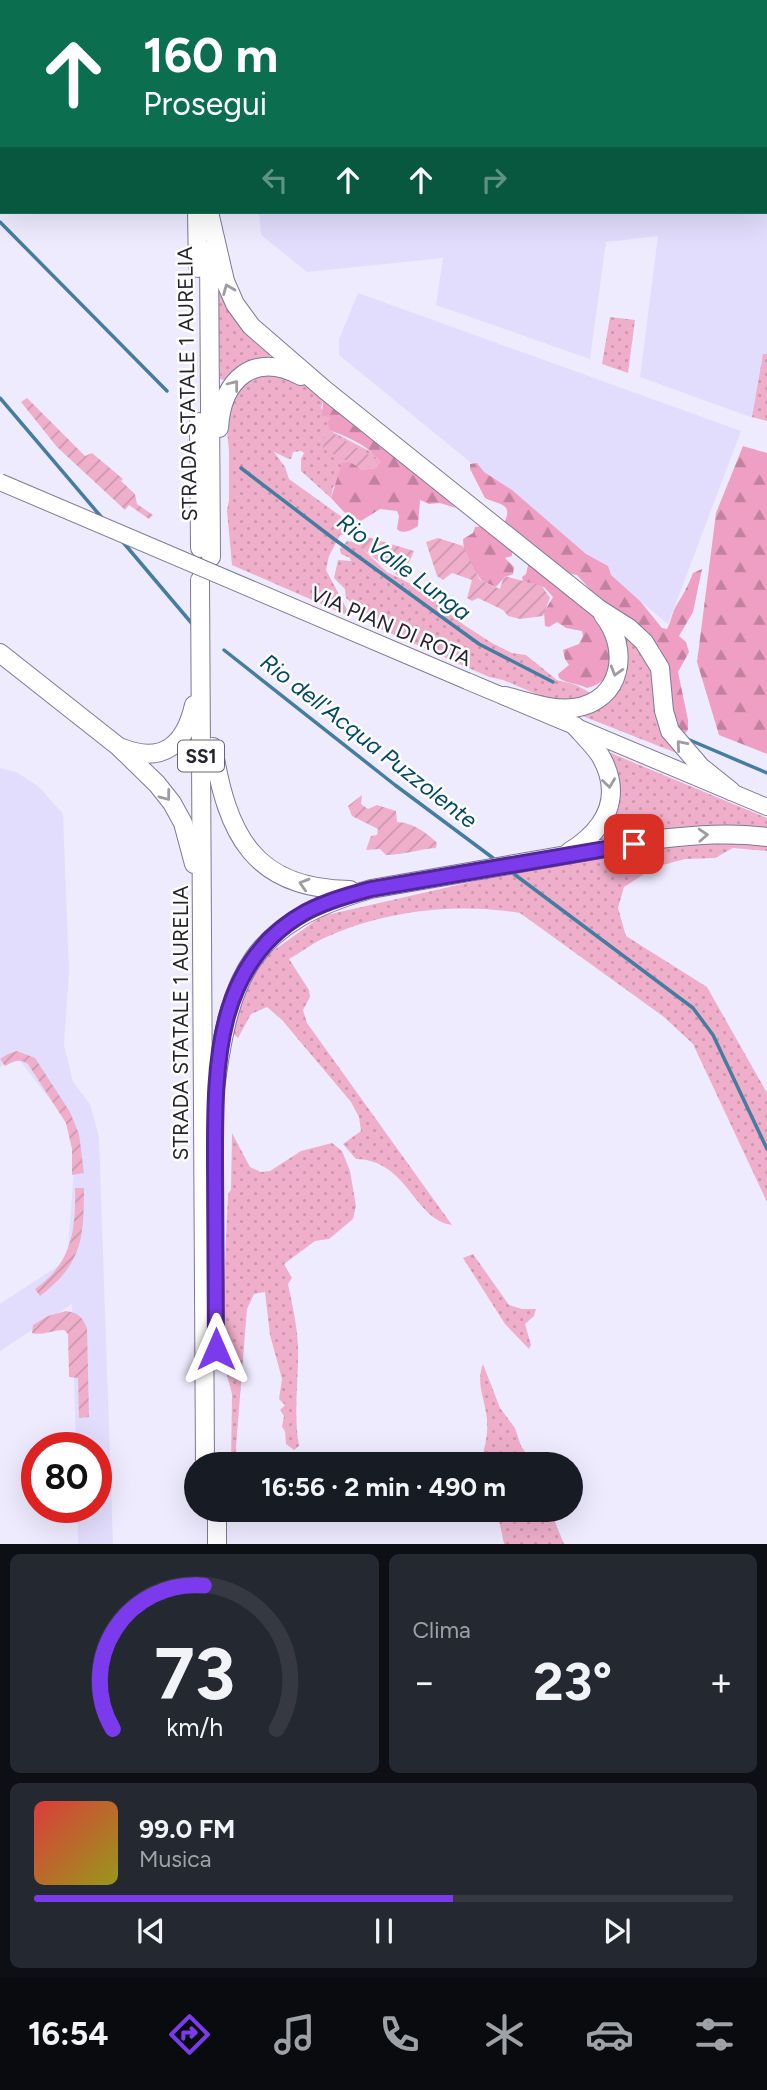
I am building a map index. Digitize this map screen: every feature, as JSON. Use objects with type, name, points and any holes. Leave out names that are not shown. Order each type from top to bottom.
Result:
[{"type":"highway","name":"STRADA STATALE 1 AURELIA","points":[[197,214],[205,554],[212,522],[209,214]]},
{"type":"highway","points":[[209,214],[221,270],[231,296],[241,313],[262,337],[599,609],[629,628],[650,649],[660,668],[664,711],[670,731],[701,767],[731,791]]},
{"type":"highway","points":[[212,522],[217,488],[221,409],[232,384],[251,370],[272,366],[295,372],[325,390]]},
{"type":"highway","name":"STRADA STATALE 1 AURELIA","points":[[205,1452],[200,654],[206,583],[213,747],[217,1452]]},
{"type":"highway","points":[[505,696],[560,708],[573,708],[593,701],[604,692],[615,677],[620,650],[614,629],[599,609]]},
{"type":"highway","points":[[0,653],[118,747],[167,796],[183,823],[194,861],[202,932]]},
{"type":"highway","points":[[118,747],[141,754],[153,754],[178,742],[190,723],[200,654]]},
{"type":"highway","points":[[563,856],[596,831],[610,803],[611,784],[605,765],[594,747],[575,726]]},
{"type":"highway","points":[[213,747],[221,790],[233,825],[246,846],[261,862],[286,878],[309,886],[325,889],[371,889]]},
{"type":"highway","points":[[215,1088],[229,1007],[239,983],[256,955],[275,935],[298,917],[327,902],[371,889],[699,834],[767,837]]},
{"type":"highway","points":[[205,1522],[205,1544]]},
{"type":"highway","points":[[217,1522],[217,1544]]},
{"type":"main road","name":"VIA PIAN DI ROTA","points":[[0,482],[767,807]]},
{"type":"shaded area","points":[[259,214],[767,214],[767,356],[763,356],[753,418],[640,377],[658,236],[606,242],[590,359],[436,305],[443,258],[307,272],[261,235]]},
{"type":"shaded area","points":[[222,288],[269,351],[270,358],[240,369],[224,380],[220,379],[218,289]]},
{"type":"shaded area","points":[[358,293],[741,431],[668,624],[339,355],[339,339]]},
{"type":"shaded area","points":[[610,317],[635,320],[628,373],[602,364]]},
{"type":"shaded area","points":[[763,354],[767,354],[767,421],[752,417]]},
{"type":"shaded area","points":[[267,374],[291,378],[312,388],[323,400],[321,408],[331,417],[329,430],[375,454],[380,461],[376,468],[356,468],[333,487],[331,498],[301,471],[304,453],[293,452],[289,459],[274,452],[285,467],[289,479],[349,522],[348,534],[340,535],[329,556],[326,570],[351,617],[232,565],[227,511],[229,407],[243,382]]},
{"type":"shaded area","points":[[27,398],[85,456],[92,453],[123,479],[121,481],[135,494],[137,504],[153,515],[149,519],[129,505],[125,510],[57,447],[21,402]]},
{"type":"shaded area","points":[[330,432],[379,461],[363,469],[323,449],[325,434]]},
{"type":"shaded area","points":[[364,536],[414,551],[402,579],[357,545]]},
{"type":"shaded area","points":[[438,538],[463,546],[480,580],[500,589],[504,576],[542,586],[550,598],[543,616],[520,619],[508,616],[503,610],[478,598],[472,601],[467,598],[472,580],[452,573],[443,580],[437,576],[426,542]]},
{"type":"shaded area","points":[[347,541],[355,542],[387,572],[423,590],[464,625],[492,643],[512,653],[526,655],[557,680],[576,685],[591,693],[586,698],[555,702],[503,680],[489,677],[364,619],[346,598],[345,589],[334,578],[338,560],[351,561],[341,554],[340,549]]},
{"type":"shaded area","points":[[620,632],[647,652],[679,754],[580,715],[599,702]]},
{"type":"shaded area","points":[[606,751],[767,818],[767,832],[589,847],[598,835]]},
{"type":"shaded area","points":[[0,768],[16,772],[38,786],[63,814],[69,972],[64,1045],[73,1082],[90,1104],[99,1137],[109,1432],[76,1432],[72,1304],[0,1351],[0,1304],[67,1260],[75,1156],[69,1124],[17,1057],[0,1067]]},
{"type":"shaded area","points":[[362,795],[361,804],[368,809],[377,805],[396,811],[397,822],[424,832],[437,843],[436,848],[386,855],[380,849],[366,850],[371,836],[377,835],[378,829],[352,816],[348,806]]},
{"type":"shaded area","points":[[696,841],[767,842],[767,851],[733,848],[715,858],[685,859],[655,867],[624,887],[618,908],[626,936],[707,987],[767,1093],[767,1202],[693,1044],[664,1017],[520,913],[470,908],[419,911],[393,916],[345,929],[318,941],[289,959],[309,990],[310,997],[303,1010],[307,1023],[452,1225],[439,1221],[428,1213],[388,1169],[373,1162],[356,1159],[343,1144],[361,1131],[359,1117],[351,1102],[282,1020],[267,1007],[251,1014],[238,1038],[230,1031],[245,986],[270,953],[322,916],[606,854]]},
{"type":"shaded area","points":[[17,1051],[35,1058],[70,1112],[79,1134],[84,1173],[72,1175],[72,1149],[66,1123],[28,1064],[16,1061],[5,1066],[0,1059]]},
{"type":"shaded area","points":[[232,1133],[250,1167],[261,1172],[270,1171],[301,1151],[332,1143],[342,1151],[350,1171],[356,1206],[353,1219],[329,1239],[315,1241],[284,1264],[292,1278],[288,1284],[298,1345],[296,1408],[299,1446],[294,1450],[286,1444],[282,1427],[284,1416],[280,1410],[285,1405],[279,1399],[282,1379],[270,1335],[265,1292],[254,1294],[247,1309],[236,1452],[231,1452],[232,1394],[225,1368],[223,1304],[228,1194],[231,1190]]},
{"type":"shaded area","points":[[75,1188],[84,1188],[83,1222],[78,1249],[65,1273],[40,1296],[35,1289],[57,1268],[73,1232]]},
{"type":"shaded area","points":[[473,1254],[509,1305],[536,1309],[534,1316],[525,1324],[531,1345],[529,1349],[505,1324],[463,1258]]},
{"type":"shaded area","points":[[66,1311],[80,1316],[87,1328],[89,1417],[79,1418],[78,1378],[69,1377],[68,1334],[64,1330],[32,1333],[33,1325],[48,1316]]},
{"type":"shaded area","points":[[483,1364],[500,1408],[515,1428],[525,1452],[483,1452],[487,1426],[480,1386]]},
{"type":"shaded area","points":[[112,1515],[113,1544],[78,1544],[77,1523],[112,1523]]},
{"type":"shaded area","points":[[499,1522],[555,1522],[564,1544],[504,1544]]},
{"type":"green space","points":[[323,400],[353,420],[353,425],[405,463],[456,508],[420,500],[418,526],[404,532],[397,529],[397,511],[380,509],[361,521],[344,512],[331,498],[342,463],[352,462],[361,470],[376,468],[380,461],[364,446],[329,430],[328,422],[331,417],[322,416]]},
{"type":"green space","points":[[743,446],[767,453],[767,754],[719,735],[697,662],[716,513]]},
{"type":"green space","points":[[477,463],[484,472],[512,490],[586,554],[608,566],[611,575],[640,601],[662,628],[667,629],[693,573],[702,569],[693,612],[679,636],[686,642],[689,652],[678,672],[688,720],[688,730],[685,733],[676,733],[660,648],[649,642],[597,597],[577,575],[567,573],[548,556],[544,557],[504,523],[506,508],[485,498],[470,469],[470,464]]},
{"type":"green space","points":[[482,526],[512,546],[512,556],[505,558],[514,567],[513,574],[505,577],[496,587],[482,581],[464,551],[463,539],[473,533],[475,527]]},
{"type":"green space","points":[[529,561],[553,584],[588,610],[607,631],[612,646],[611,660],[606,675],[595,685],[587,688],[559,678],[558,674],[569,665],[563,650],[579,644],[582,631],[566,628],[557,622],[549,627],[545,626],[544,612],[553,597],[544,587],[535,588],[523,582],[522,577],[526,574]]},
{"type":"waterway","name":"Rio Valle Lunga","points":[[0,222],[167,391]]},
{"type":"waterway","name":"Rio dell'Acqua Puzzolente","points":[[0,398],[103,519]]},
{"type":"waterway","name":"Rio Valle Lunga","points":[[241,468],[479,644],[553,682]]},
{"type":"waterway","name":"Rio dell'Acqua Puzzolente","points":[[122,541],[194,626]]},
{"type":"waterway","name":"Rio dell'Acqua Puzzolente","points":[[224,650],[395,785],[493,858]]},
{"type":"waterway","name":"Rio Valle Lunga","points":[[685,738],[767,773]]},
{"type":"waterway","name":"Rio dell'Acqua Puzzolente","points":[[514,874],[693,1008],[713,1035],[767,1149]]},
{"type":"route","points":[[216,1349],[215,1088],[229,1007],[244,973],[256,955],[298,917],[335,899],[371,889],[634,844]]}]
